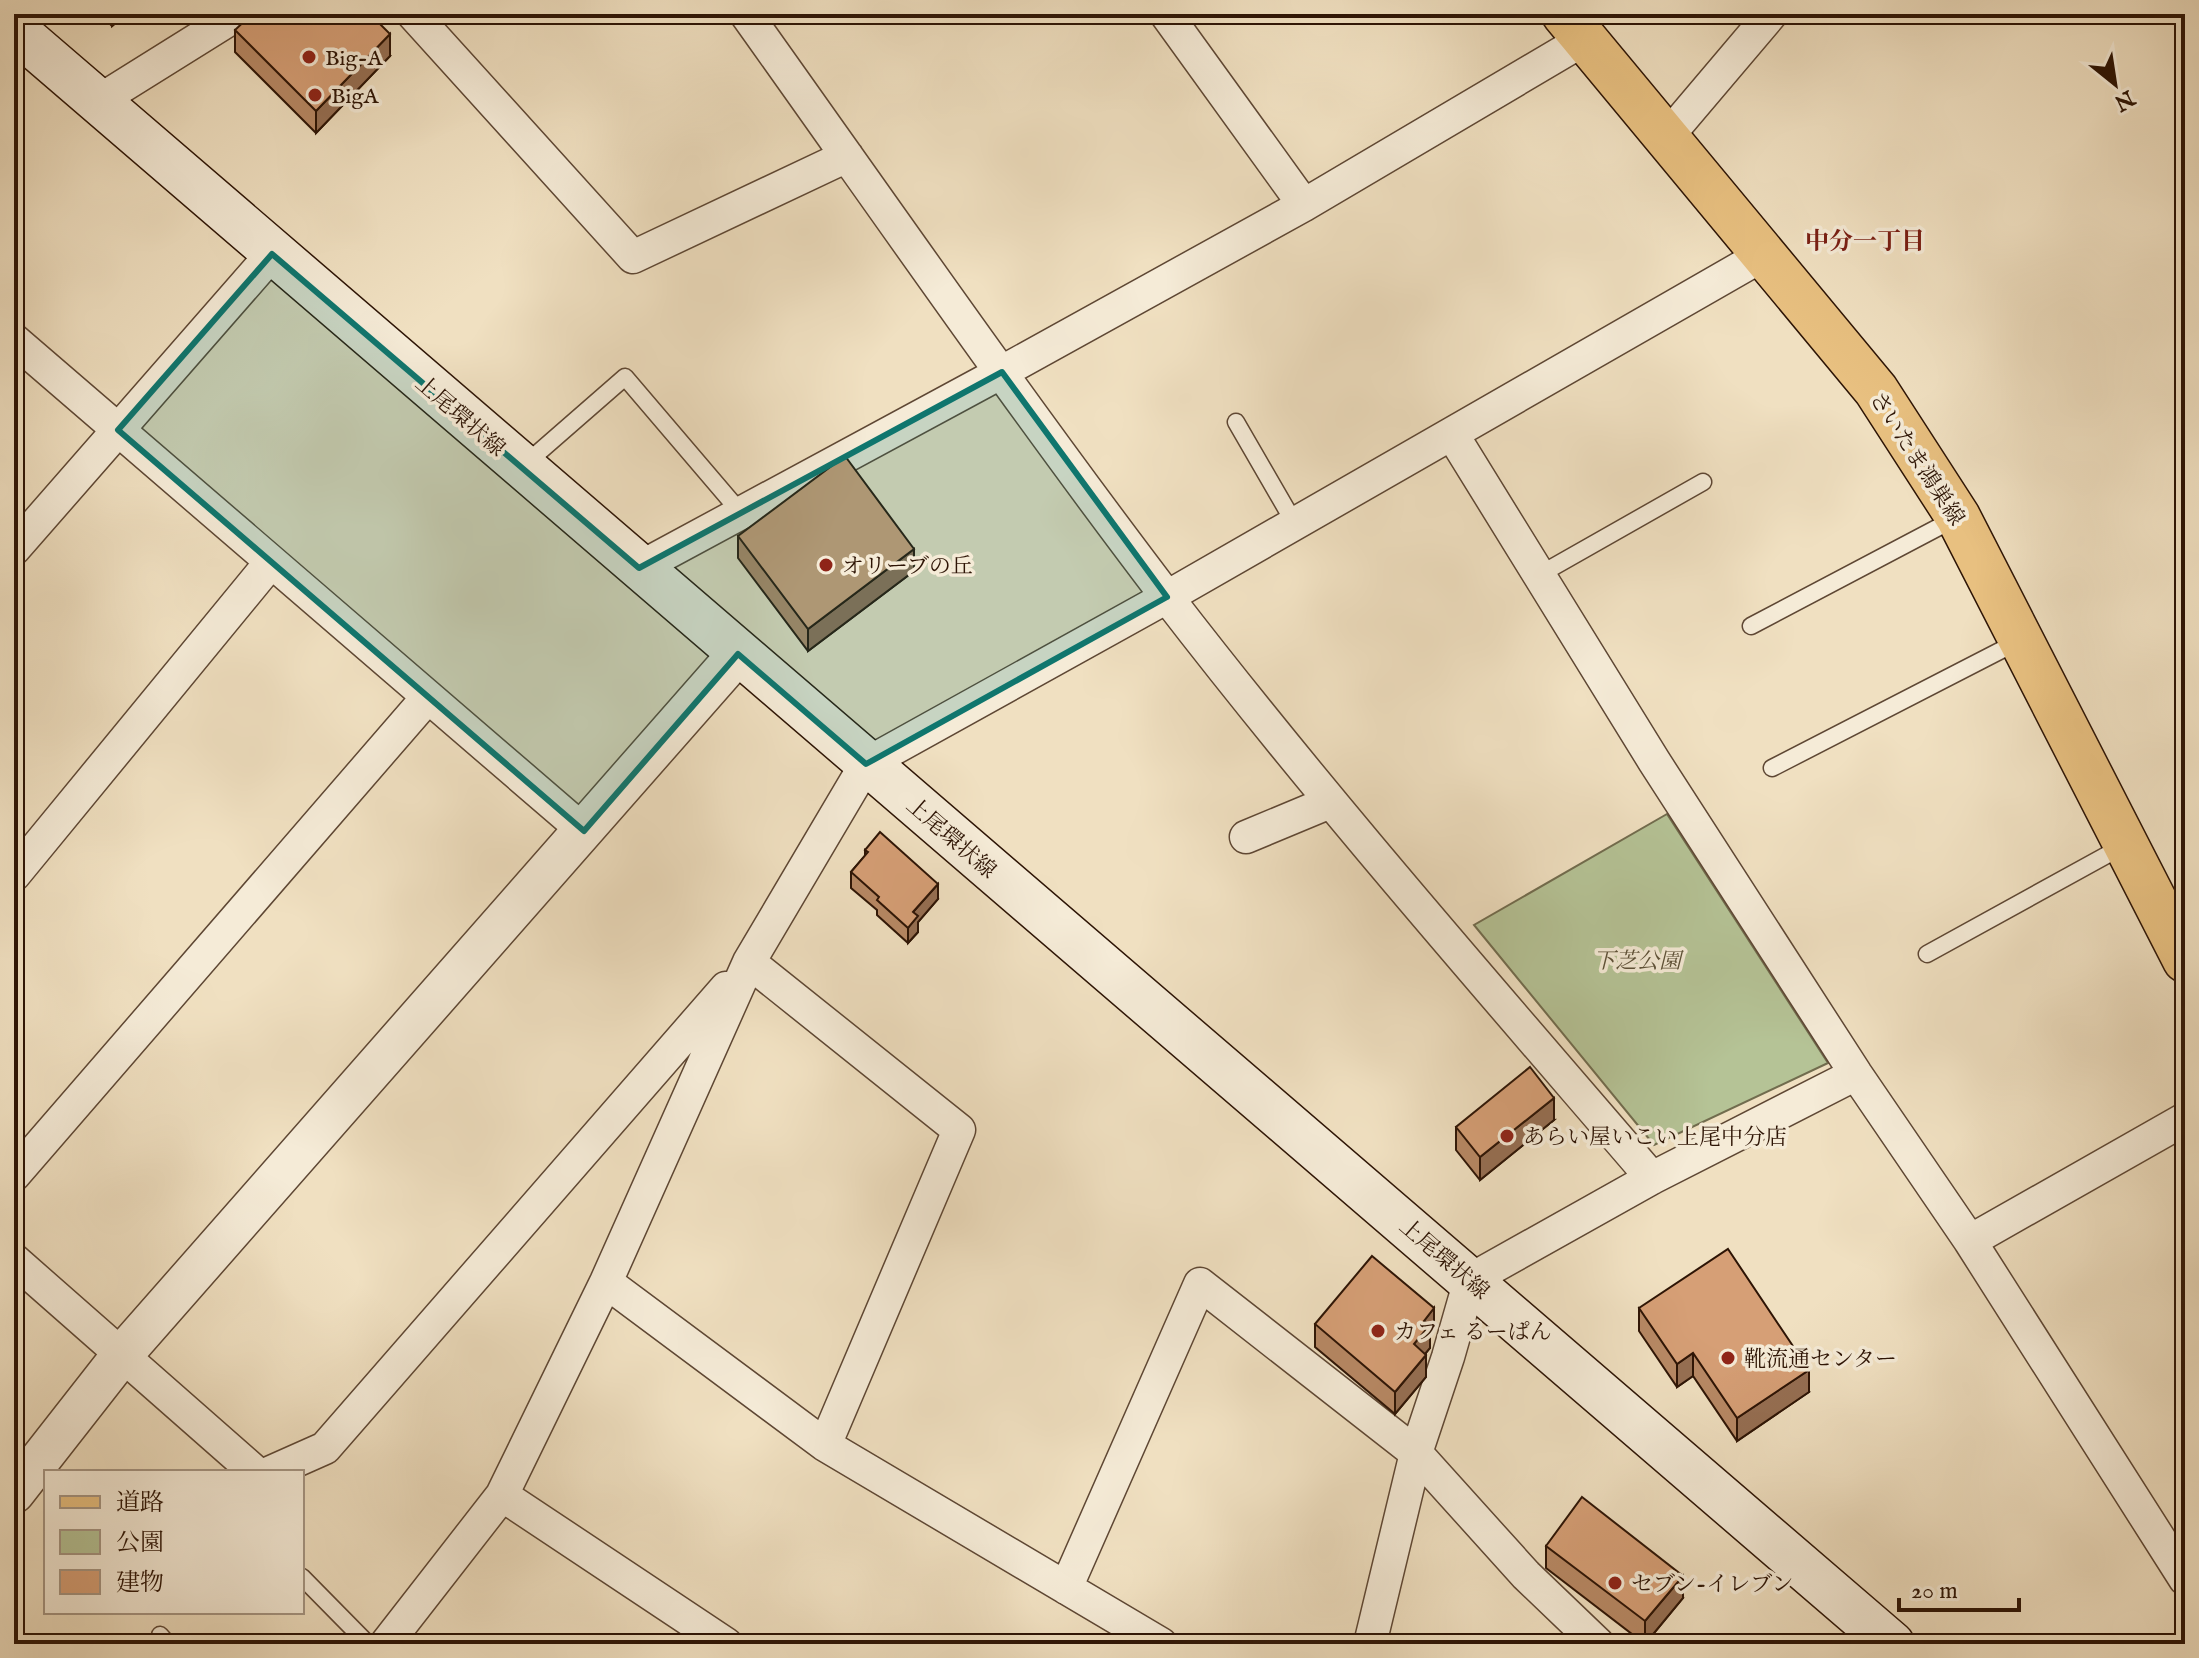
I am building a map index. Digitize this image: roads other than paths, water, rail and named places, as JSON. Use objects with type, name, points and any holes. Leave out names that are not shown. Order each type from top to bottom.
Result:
[{"type":"main road","name":"さいたま鴻巣線","points":[[1574,26],[1876,390],[1958,517],[2185,960]]},
{"type":"main road","name":"上尾環状線","points":[[14,29],[1892,1644]]},
{"type":"street","points":[[97,102],[238,14]]},
{"type":"street","points":[[413,14],[633,257],[847,156]]},
{"type":"street","points":[[1166,14],[1304,205]]},
{"type":"street","points":[[1666,138],[1771,14]]},
{"type":"street","points":[[750,15],[847,156],[1167,597],[1330,802],[1652,1178]]},
{"type":"street","points":[[639,568],[1304,205],[1574,26]]},
{"type":"street","points":[[14,549],[272,254]]},
{"type":"street","points":[[386,1644],[502,1495],[606,1282],[749,962],[866,764],[1167,597],[1763,255]]},
{"type":"street","points":[[14,340],[584,831]]},
{"type":"street","points":[[1452,434],[1654,761],[1856,1074],[1970,1241],[2185,1579]]},
{"type":"street","points":[[14,875],[271,562]]},
{"type":"street","points":[[14,1493],[122,1355],[738,654]]},
{"type":"street","points":[[14,1175],[428,697]]},
{"type":"street","points":[[1246,837],[1330,802]]},
{"type":"street","points":[[749,962],[959,1130],[825,1445]]},
{"type":"street","points":[[276,1470],[325,1448],[749,962]]},
{"type":"street","points":[[1370,1644],[1416,1453],[1470,1280],[1652,1178],[1856,1074]]},
{"type":"street","points":[[1970,1241],[2185,1119]]},
{"type":"street","points":[[14,1260],[253,1470]]},
{"type":"street","points":[[606,1282],[825,1445],[1161,1644]]},
{"type":"street","points":[[1066,1588],[1200,1284],[1416,1453],[1526,1575],[1598,1644]]},
{"type":"street","points":[[502,1495],[710,1640]]},
{"type":"lane","points":[[521,467],[625,377],[741,513]]},
{"type":"lane","points":[[1236,422],[1295,524]]},
{"type":"lane","points":[[1539,575],[1703,482]]},
{"type":"lane","points":[[1751,626],[1958,517]]},
{"type":"lane","points":[[1772,768],[2022,640]]},
{"type":"lane","points":[[1927,954],[2126,845]]},
{"type":"lane","points":[[304,1579],[368,1644]]},
{"type":"place","name":"Big-A","points":[[309,57]]},
{"type":"place","name":"BigA","points":[[315,95]]},
{"type":"place","name":"オリーブの丘","points":[[826,565]]},
{"type":"place","name":"あらい屋いこい上尾中分店","points":[[1507,1136]]},
{"type":"place","name":"カフェ るーぱん","points":[[1378,1331]]},
{"type":"place","name":"靴流通センター","points":[[1728,1358]]},
{"type":"place","name":"セブン-イレブン","points":[[1615,1583]]},
{"type":"district","name":"中分一丁目","points":[[1865,241]]},
{"type":"park label","name":"下芝公園","points":[[1637,960]]}]
